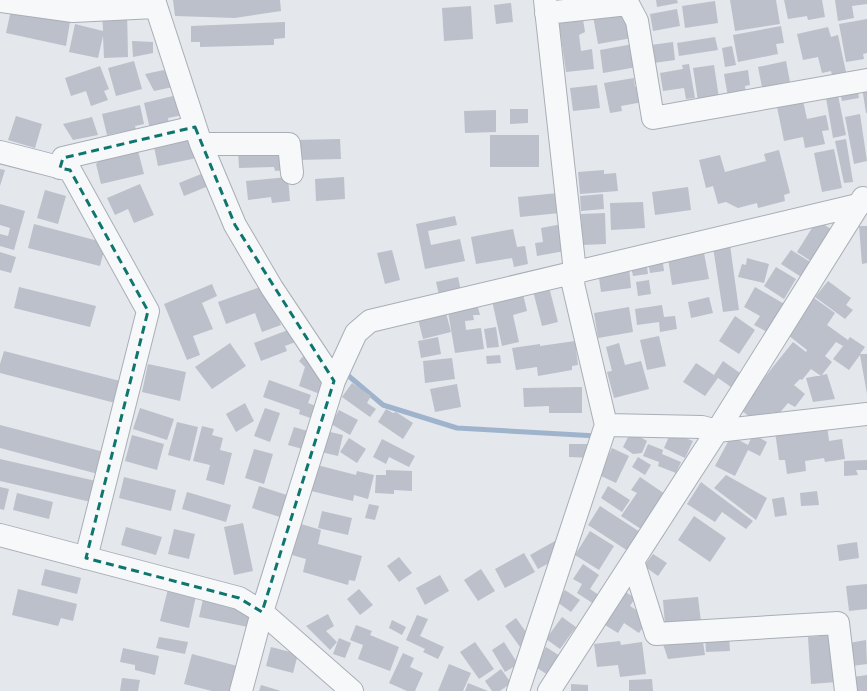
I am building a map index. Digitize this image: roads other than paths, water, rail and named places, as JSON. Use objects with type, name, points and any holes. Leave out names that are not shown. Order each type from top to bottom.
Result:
[{"type":"street","points":[[0,1],[73,11],[154,3],[198,136],[235,225],[272,288],[334,381]]},
{"type":"street","points":[[518,691],[606,425],[573,284],[575,272],[546,6],[628,4],[637,21],[653,118],[867,80]]},
{"type":"street","points":[[60,168],[63,158],[198,136],[289,144],[292,173]]},
{"type":"street","points":[[0,152],[70,170],[148,311],[86,558]]},
{"type":"street","points":[[241,691],[262,612],[334,381],[356,333],[370,321],[575,272],[864,199]]},
{"type":"street","points":[[549,691],[717,431],[864,199]]},
{"type":"street","points":[[606,425],[702,427],[717,431],[867,414]]},
{"type":"street","points":[[0,535],[239,598],[262,612],[352,691]]},
{"type":"street","points":[[633,561],[656,634],[838,623],[846,691]]},
{"type":"waterway","points":[[344,372],[383,405],[457,428],[597,436]]}]
